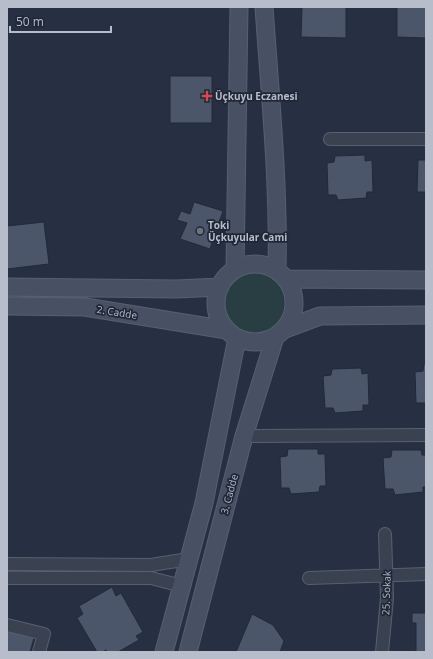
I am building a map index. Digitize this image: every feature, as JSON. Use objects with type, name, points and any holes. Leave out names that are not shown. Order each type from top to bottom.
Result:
[{"type":"main road","points":[[235,270],[239,7]]},
{"type":"main road","points":[[264,7],[272,119],[278,243],[282,274],[293,291],[295,304],[292,317],[280,333]]},
{"type":"main road","points":[[426,280],[282,274],[267,265],[256,263],[245,265],[226,277],[216,298],[220,321],[232,334],[250,342],[263,342],[320,316],[426,315]]},
{"type":"main road","name":"2. Cadde","points":[[7,288],[176,289],[220,287]]},
{"type":"main road","name":"2. Cadde","points":[[7,306],[85,307],[232,334]]},
{"type":"main road","name":"3. Cadde","points":[[188,652],[244,436],[280,333]]},
{"type":"main road","points":[[164,652],[204,504],[232,334]]},
{"type":"street","points":[[330,139],[426,139]]},
{"type":"street","points":[[244,436],[426,435]]},
{"type":"street","name":"25. Sokak","points":[[382,652],[387,598],[385,534]]},
{"type":"street","points":[[7,564],[151,565],[189,560]]},
{"type":"street","points":[[309,578],[426,574]]},
{"type":"street","points":[[7,578],[151,578],[182,586]]},
{"type":"street","points":[[7,625],[44,634],[39,652]]},
{"type":"green space","points":[[254,273],[271,278],[279,286],[284,303],[279,320],[271,328],[254,333],[237,328],[229,320],[224,303],[229,286],[237,278]]},
{"type":"building","points":[[302,7],[346,7],[346,38],[301,37]]},
{"type":"building","points":[[397,7],[426,7],[426,38],[397,37]]},
{"type":"building","points":[[170,76],[212,76],[212,123],[170,123]]},
{"type":"building","points":[[365,155],[365,161],[372,160],[373,192],[367,192],[366,198],[338,200],[336,195],[328,195],[327,163],[334,162],[335,156]]},
{"type":"building","points":[[418,160],[426,160],[426,199],[425,192],[417,192]]},
{"type":"building","name":"Toki Üçkuyular Cami","points":[[194,202],[223,211],[210,249],[180,239],[187,223],[177,220],[181,211],[190,214]]},
{"type":"building","points":[[44,222],[49,264],[7,269],[7,226]]},
{"type":"building","points":[[424,364],[426,364],[426,408],[425,403],[416,403],[415,372],[423,371]]},
{"type":"building","points":[[361,368],[362,374],[368,373],[369,405],[363,405],[363,411],[335,413],[333,408],[325,408],[323,376],[331,375],[332,369]]},
{"type":"building","points":[[288,449],[318,449],[318,454],[325,454],[326,486],[320,486],[319,492],[291,494],[289,488],[281,488],[280,457],[287,456]]},
{"type":"building","points":[[392,450],[421,450],[422,455],[426,455],[426,487],[423,487],[423,492],[395,495],[393,489],[385,489],[383,458],[391,457]]},
{"type":"building","points":[[112,587],[116,596],[121,593],[143,632],[136,636],[139,640],[118,652],[107,652],[106,650],[103,652],[97,652],[77,618],[83,614],[79,606]]},
{"type":"building","points":[[412,613],[426,613],[426,652],[416,652],[416,623],[412,623]]},
{"type":"building","points":[[252,614],[273,625],[284,641],[280,652],[236,652]]},
{"type":"building","points":[[7,631],[34,638],[30,652],[7,652]]},
{"type":"place","name":"Üçkuyu Eczanesi","points":[[207,96]]},
{"type":"place","name":"Toki Üçkuyular Cami","points":[[200,231]]}]
